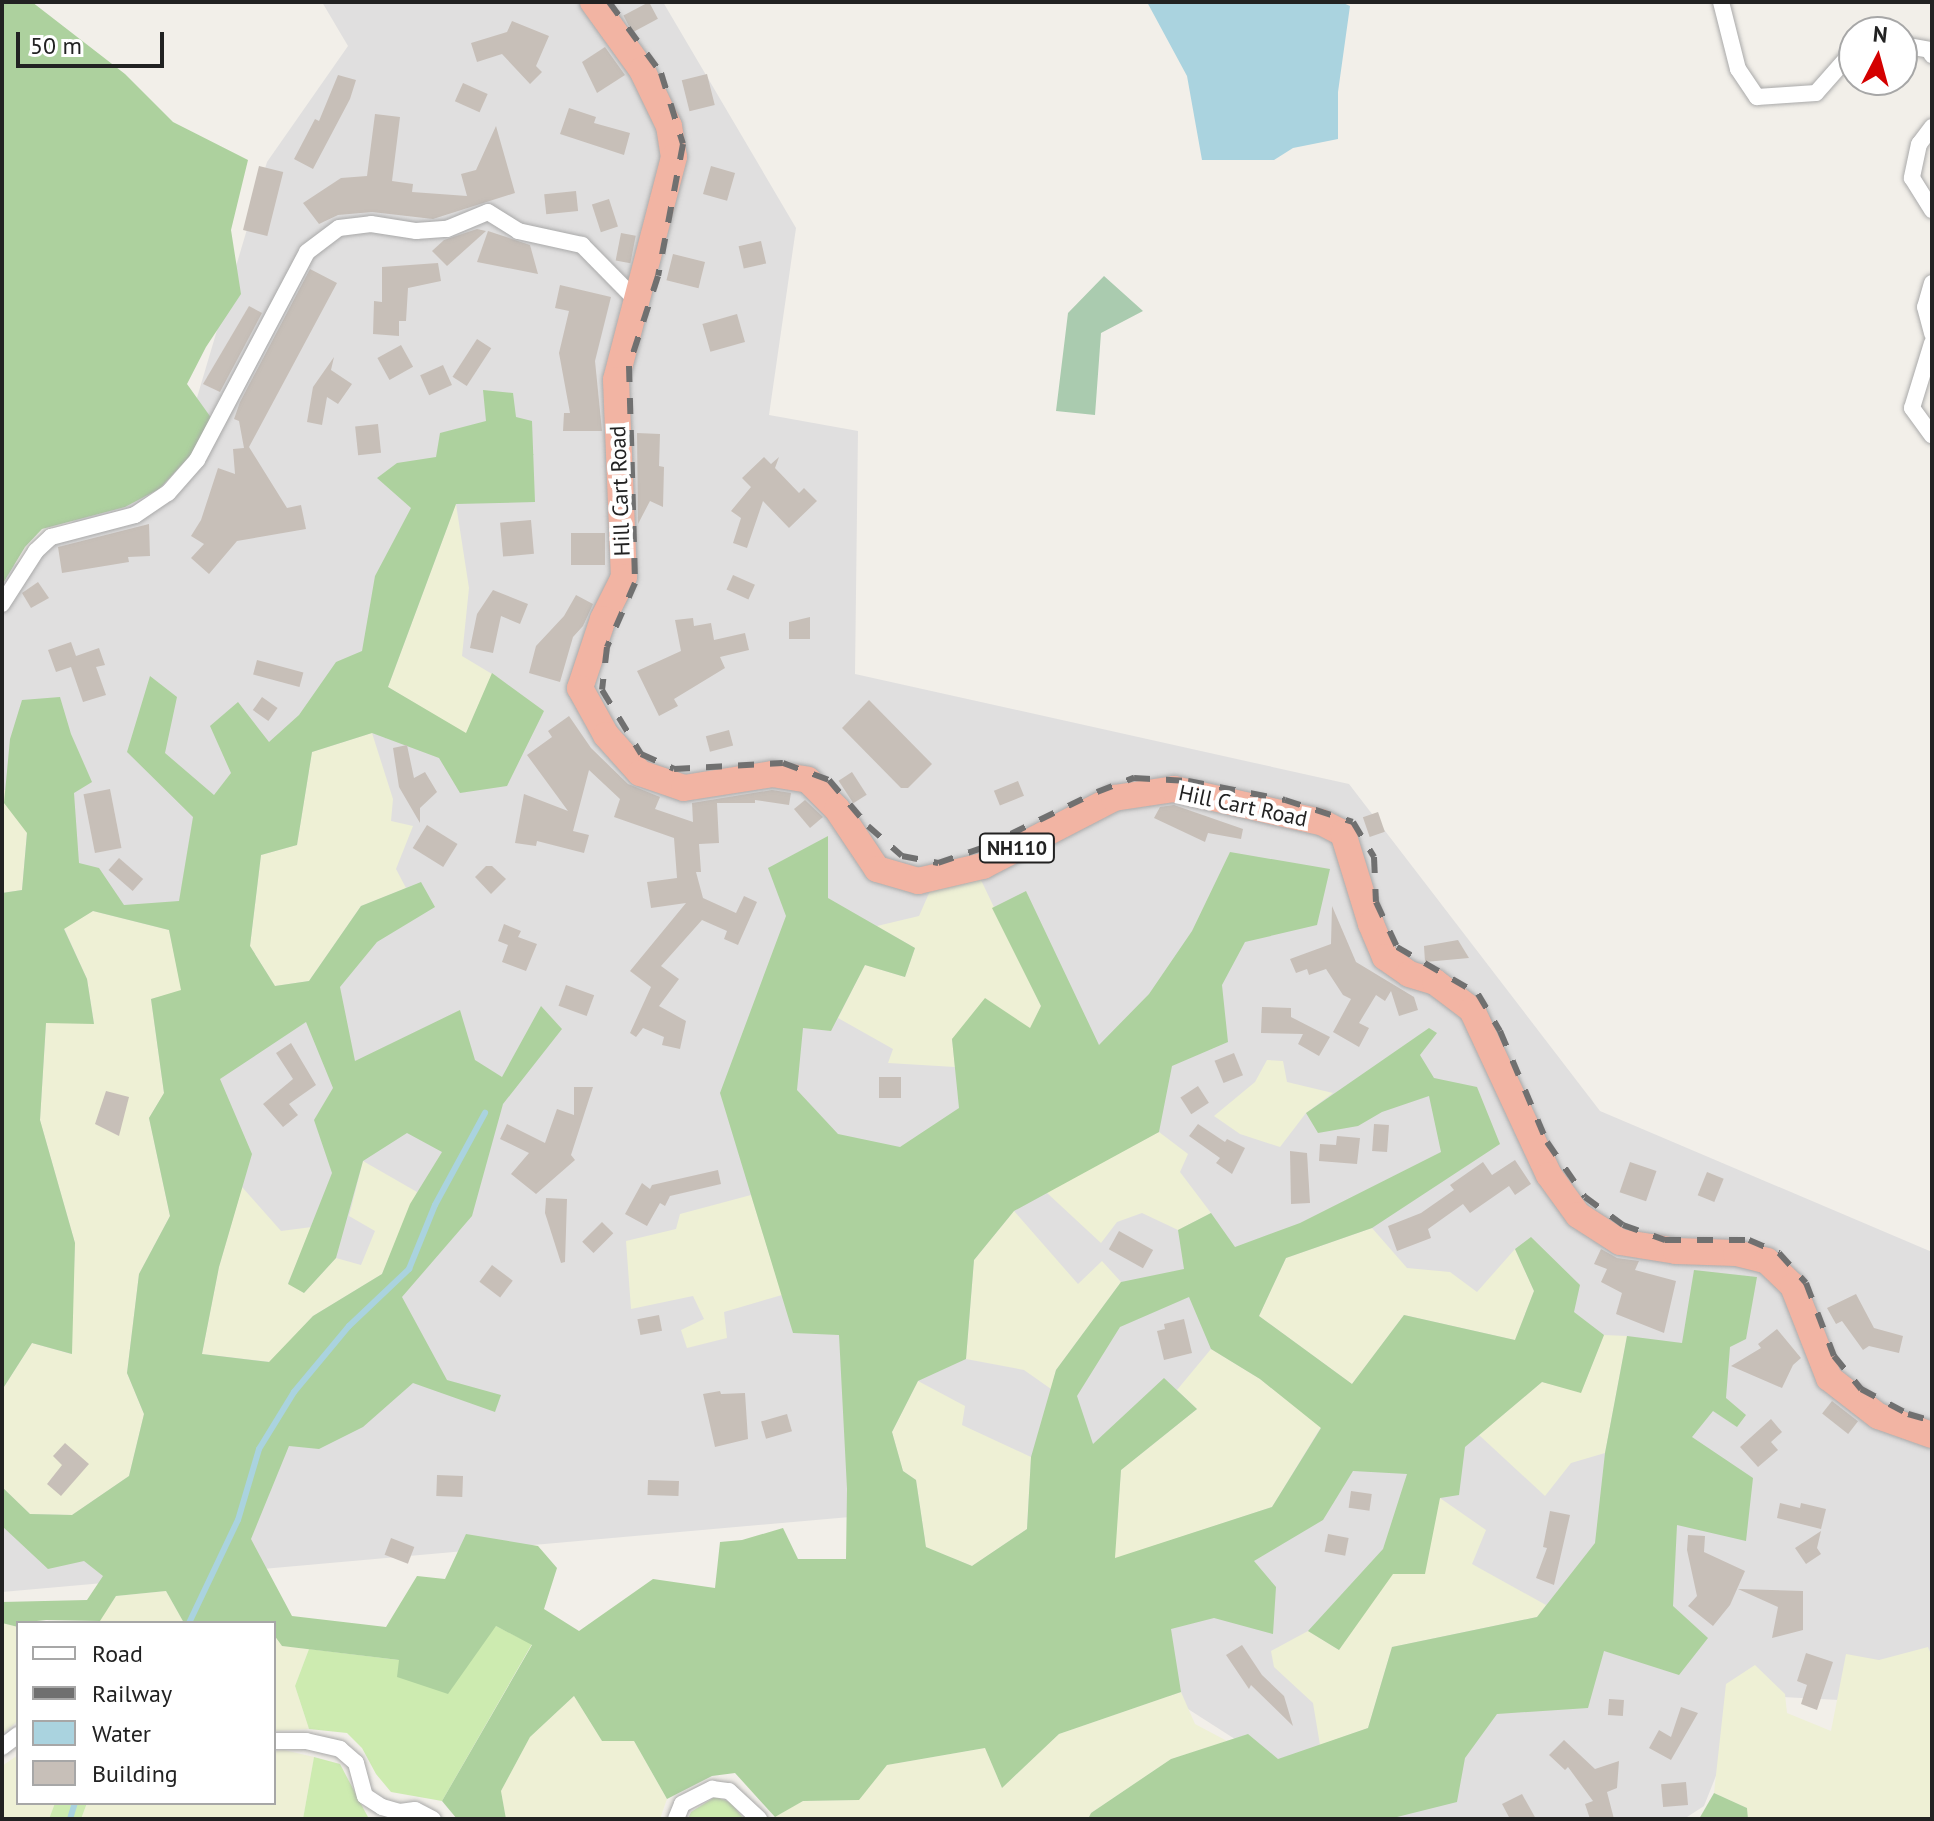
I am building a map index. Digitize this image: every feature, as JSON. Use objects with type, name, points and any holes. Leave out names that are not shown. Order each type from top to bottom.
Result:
[{"type":"highway","name":"Hill Cart Road","points":[[593,2],[642,70],[669,126],[674,157],[616,380],[624,577],[603,619],[580,688],[606,735],[640,773],[684,788],[772,774],[808,780],[837,809],[877,869],[918,881],[983,866],[1114,798],[1174,789],[1321,822],[1343,833],[1371,924],[1385,957],[1409,974],[1435,982],[1472,1010],[1549,1175],[1578,1215],[1620,1242],[1676,1251],[1736,1253],[1767,1261],[1793,1286],[1829,1378],[1878,1416],[1932,1435]]},
{"type":"street","points":[[1721,2],[1738,69],[1757,97],[1816,93],[1838,68]]},
{"type":"street","points":[[1932,127],[1919,144],[1912,178],[1932,210]]},
{"type":"street","points":[[2,604],[36,551],[51,537],[135,515],[168,493],[197,460],[307,252],[339,228],[371,224],[416,231],[447,229],[488,212],[518,231],[582,245],[637,301]]},
{"type":"street","points":[[1932,283],[1925,307],[1932,334]]},
{"type":"street","points":[[1932,343],[1912,408],[1932,436]]},
{"type":"street","points":[[276,1741],[306,1741],[340,1749],[356,1763],[365,1796],[382,1807],[400,1812],[415,1810],[433,1819]]},
{"type":"street","points":[[676,1819],[682,1804],[712,1789],[729,1791],[746,1803],[759,1819]]},
{"type":"shaded area","points":[[322,2],[663,2],[796,228],[769,415],[858,431],[855,674],[1349,784],[1600,1111],[1932,1252],[1932,1705],[1748,1695],[1704,1806],[1684,1819],[1220,1819],[1252,1750],[884,1514],[2,1592],[2,574],[185,438],[267,162],[348,46]]},
{"type":"green space","points":[[2,2],[32,2],[125,74],[173,122],[248,160],[231,230],[241,294],[206,347],[187,384],[212,419],[190,456],[159,489],[125,507],[42,529],[25,547],[2,585]]},
{"type":"green space","points":[[1104,276],[1143,311],[1101,333],[1095,415],[1056,411],[1068,313]]},
{"type":"green space","points":[[483,390],[513,393],[516,417],[532,421],[535,502],[456,504],[388,687],[466,733],[492,673],[544,711],[507,786],[460,793],[439,758],[372,733],[312,752],[297,845],[261,855],[250,946],[275,986],[309,981],[361,906],[421,882],[435,907],[377,942],[340,987],[355,1061],[460,1010],[475,1060],[502,1077],[541,1006],[562,1029],[503,1104],[472,1216],[402,1297],[447,1380],[501,1395],[495,1412],[413,1383],[363,1427],[319,1449],[289,1446],[251,1539],[292,1616],[386,1627],[417,1576],[445,1579],[466,1534],[538,1546],[557,1568],[544,1609],[579,1631],[653,1579],[715,1588],[720,1542],[742,1540],[783,1528],[798,1559],[846,1559],[847,1489],[839,1335],[793,1333],[720,1093],[786,916],[768,868],[828,836],[828,898],[915,948],[905,977],[865,965],[831,1031],[803,1028],[797,1090],[838,1134],[900,1147],[959,1108],[952,1039],[985,998],[1030,1028],[1041,1006],[992,908],[1026,891],[1099,1045],[1149,994],[1192,931],[1230,852],[1330,869],[1317,925],[1245,942],[1222,985],[1228,1042],[1172,1066],[1159,1132],[1014,1211],[974,1260],[966,1359],[918,1381],[892,1432],[903,1471],[916,1480],[926,1547],[972,1566],[1027,1529],[1031,1457],[1056,1370],[1121,1282],[1184,1269],[1178,1230],[1211,1213],[1235,1247],[1300,1223],[1441,1152],[1429,1096],[1382,1112],[1358,1126],[1318,1133],[1306,1113],[1429,1028],[1437,1033],[1420,1055],[1434,1078],[1477,1087],[1500,1144],[1372,1228],[1286,1258],[1259,1316],[1352,1384],[1404,1315],[1515,1340],[1534,1291],[1515,1249],[1531,1237],[1580,1285],[1574,1312],[1604,1335],[1581,1393],[1542,1382],[1465,1447],[1459,1495],[1440,1498],[1425,1574],[1393,1574],[1339,1650],[1308,1631],[1383,1549],[1407,1474],[1353,1471],[1323,1520],[1254,1561],[1276,1587],[1273,1634],[1214,1618],[1171,1629],[1181,1692],[1059,1734],[1002,1788],[985,1748],[887,1765],[859,1800],[803,1801],[775,1817],[735,1773],[712,1776],[667,1799],[634,1741],[602,1741],[574,1696],[530,1737],[501,1791],[506,1819],[457,1819],[442,1801],[532,1645],[496,1626],[448,1694],[397,1677],[399,1660],[282,1646],[276,1638],[276,1621],[183,1621],[166,1591],[116,1596],[100,1621],[16,1621],[16,1626],[2,1623],[2,1602],[87,1600],[103,1576],[84,1561],[48,1569],[2,1526],[2,1487],[30,1514],[72,1515],[129,1476],[144,1414],[127,1373],[139,1274],[170,1216],[149,1118],[164,1093],[151,999],[181,990],[169,930],[93,911],[64,929],[87,979],[94,1024],[46,1023],[40,1120],[75,1243],[72,1354],[32,1343],[2,1390],[2,893],[22,890],[27,833],[4,803],[10,739],[22,700],[60,697],[71,734],[92,782],[74,793],[79,863],[99,868],[124,905],[179,901],[193,817],[127,752],[150,676],[177,697],[165,753],[214,795],[231,773],[210,726],[238,702],[269,742],[299,715],[336,662],[362,651],[375,576],[411,508],[377,478],[397,463],[436,457],[440,433],[486,421]],"holes":[[[306,1022],[333,1088],[314,1120],[332,1173],[288,1284],[304,1293],[336,1258],[363,1161],[407,1133],[442,1152],[410,1204],[382,1274],[313,1316],[269,1362],[202,1354],[219,1267],[252,1154],[220,1079]],[[1189,1297],[1211,1349],[1260,1379],[1321,1428],[1272,1507],[1115,1558],[1121,1470],[1197,1409],[1164,1378],[1093,1444],[1077,1396],[1120,1327]]]},
{"type":"green space","points":[[456,504],[469,588],[462,656],[492,674],[466,734],[388,687]]},
{"type":"green space","points":[[372,733],[393,799],[391,821],[413,826],[396,869],[406,888],[361,906],[309,981],[275,986],[250,946],[261,855],[297,845],[312,752]]},
{"type":"green space","points":[[2,790],[6,790],[5,803],[27,832],[22,890],[2,893]]},
{"type":"green space","points":[[981,880],[1041,1006],[1031,1029],[952,1039],[955,1067],[888,1063],[893,1049],[838,1018],[865,965],[905,977],[915,948],[877,926],[919,916],[930,891]]},
{"type":"green space","points":[[93,911],[169,930],[182,991],[151,999],[164,1093],[149,1118],[170,1216],[139,1274],[127,1373],[144,1414],[129,1476],[72,1515],[30,1514],[2,1487],[2,1390],[32,1343],[71,1354],[75,1243],[40,1120],[46,1023],[94,1023],[87,979],[64,928]]},
{"type":"green space","points":[[1267,1060],[1283,1061],[1287,1082],[1333,1093],[1306,1113],[1280,1147],[1240,1134],[1214,1116],[1255,1082]]},
{"type":"green space","points":[[1159,1132],[1188,1154],[1180,1172],[1211,1213],[1178,1230],[1142,1213],[1117,1222],[1101,1243],[1046,1192]]},
{"type":"green space","points":[[363,1161],[417,1192],[382,1274],[313,1316],[270,1362],[202,1354],[219,1267],[242,1187],[281,1231],[312,1227],[288,1283],[304,1293],[336,1258],[361,1265],[375,1231],[349,1216]]},
{"type":"green space","points":[[751,1195],[782,1295],[724,1312],[727,1338],[687,1348],[681,1330],[704,1319],[693,1296],[631,1309],[626,1241],[676,1229],[680,1214]]},
{"type":"green space","points":[[1014,1211],[1078,1284],[1102,1261],[1121,1282],[1056,1370],[1051,1389],[1024,1370],[966,1359],[974,1260]]},
{"type":"green space","points":[[1372,1228],[1407,1268],[1450,1272],[1477,1292],[1515,1249],[1534,1291],[1515,1340],[1404,1315],[1352,1384],[1259,1316],[1286,1258]]},
{"type":"green space","points":[[1694,1270],[1757,1277],[1746,1339],[1730,1347],[1726,1398],[1746,1415],[1737,1427],[1713,1411],[1692,1437],[1753,1478],[1746,1541],[1677,1525],[1673,1606],[1708,1638],[1679,1675],[1604,1651],[1588,1708],[1497,1714],[1465,1758],[1457,1802],[1389,1819],[1088,1819],[1091,1813],[1171,1759],[1248,1734],[1278,1759],[1368,1728],[1392,1647],[1537,1617],[1595,1543],[1605,1453],[1627,1336],[1682,1343]]},
{"type":"green space","points":[[1604,1335],[1627,1336],[1605,1453],[1571,1463],[1545,1496],[1479,1435],[1542,1382],[1581,1392]]},
{"type":"green space","points":[[1211,1349],[1260,1379],[1321,1427],[1272,1507],[1114,1559],[1121,1470],[1197,1409],[1177,1390]]},
{"type":"green space","points":[[918,1381],[965,1406],[962,1425],[1031,1457],[1027,1529],[972,1566],[926,1547],[916,1480],[903,1471],[892,1432]]},
{"type":"green space","points":[[1440,1498],[1486,1530],[1472,1564],[1546,1605],[1537,1617],[1392,1647],[1368,1728],[1320,1745],[1313,1703],[1274,1667],[1271,1651],[1308,1631],[1339,1650]]},
{"type":"green space","points":[[166,1591],[183,1621],[99,1621],[116,1596]]},
{"type":"green space","points":[[2,1623],[16,1626],[16,1723],[2,1734]]},
{"type":"green space","points":[[496,1626],[532,1644],[442,1801],[391,1792],[376,1774],[362,1748],[347,1733],[309,1729],[295,1686],[309,1649],[399,1660]]},
{"type":"green space","points":[[276,1638],[282,1646],[309,1649],[295,1686],[309,1729],[276,1731]]},
{"type":"green space","points":[[1928,1647],[1932,1657],[1932,1819],[1748,1819],[1747,1808],[1714,1793],[1726,1684],[1755,1665],[1785,1694],[1787,1713],[1831,1731],[1846,1654],[1879,1660]]},
{"type":"green space","points":[[1181,1692],[1195,1724],[1227,1741],[1171,1759],[1091,1813],[1088,1819],[775,1817],[802,1801],[858,1800],[887,1765],[985,1748],[1002,1788],[1059,1734]]},
{"type":"green space","points":[[574,1696],[602,1741],[634,1741],[667,1799],[660,1819],[506,1819],[501,1791],[530,1737]]},
{"type":"green space","points":[[276,1751],[314,1757],[303,1819],[81,1819],[86,1805],[276,1805]]},
{"type":"green space","points":[[16,1756],[16,1805],[54,1805],[49,1819],[2,1819],[2,1766]]},
{"type":"green space","points":[[314,1757],[340,1764],[369,1819],[303,1819]]},
{"type":"green space","points":[[1714,1793],[1747,1808],[1748,1819],[1699,1819]]},
{"type":"green space","points":[[715,1797],[730,1802],[744,1819],[688,1819],[691,1812]]},
{"type":"green space","points":[[54,1805],[86,1805],[81,1819],[49,1819]]},
{"type":"water","points":[[1147,2],[1341,2],[1350,6],[1338,92],[1338,139],[1293,148],[1274,160],[1202,160],[1187,76]]},
{"type":"building","points":[[649,2],[658,19],[632,32],[623,16]]},
{"type":"building","points":[[512,21],[549,36],[536,66],[542,72],[530,84],[502,54],[477,62],[471,43],[507,32]]},
{"type":"building","points":[[605,47],[625,75],[597,93],[582,62]]},
{"type":"building","points":[[707,74],[715,105],[690,111],[682,80]]},
{"type":"building","points":[[338,75],[356,80],[350,99],[313,169],[294,159],[315,119],[319,121]]},
{"type":"building","points":[[463,83],[488,94],[480,112],[455,101]]},
{"type":"building","points":[[569,108],[596,117],[594,123],[630,133],[624,155],[560,134]]},
{"type":"building","points":[[375,114],[400,117],[392,181],[413,184],[412,192],[467,196],[461,174],[476,170],[496,126],[515,193],[433,219],[372,212],[338,215],[319,224],[303,203],[341,178],[367,176]]},
{"type":"building","points":[[259,166],[283,172],[267,236],[243,230]]},
{"type":"building","points":[[711,166],[735,173],[727,201],[703,194]]},
{"type":"building","points":[[576,191],[578,211],[546,214],[544,194]]},
{"type":"building","points":[[609,199],[618,227],[601,232],[592,205]]},
{"type":"building","points":[[477,229],[486,231],[447,266],[432,251],[444,240]]},
{"type":"building","points":[[488,231],[530,245],[538,274],[477,262]]},
{"type":"building","points":[[621,233],[636,236],[630,263],[616,260]]},
{"type":"building","points":[[761,241],[766,263],[744,269],[739,246]]},
{"type":"building","points":[[673,254],[705,262],[698,288],[666,280]]},
{"type":"building","points":[[438,263],[441,281],[408,288],[406,321],[399,321],[399,336],[373,334],[374,301],[382,302],[382,267]]},
{"type":"building","points":[[310,269],[337,283],[249,447],[287,508],[301,505],[306,529],[237,541],[209,574],[191,558],[204,544],[191,536],[201,520],[218,468],[235,474],[233,449],[244,448],[239,421],[234,419],[240,402]]},
{"type":"building","points":[[560,285],[611,297],[595,361],[602,431],[563,431],[564,413],[570,413],[559,353],[569,311],[555,308]]},
{"type":"building","points":[[249,306],[262,313],[220,392],[203,384]]},
{"type":"building","points":[[737,314],[745,342],[710,352],[702,324]]},
{"type":"building","points":[[477,339],[491,348],[467,386],[452,377]]},
{"type":"building","points":[[401,345],[413,367],[390,380],[377,358]]},
{"type":"building","points":[[334,357],[331,370],[352,384],[338,404],[327,397],[322,425],[307,422],[313,387]]},
{"type":"building","points":[[443,365],[452,385],[429,395],[420,375]]},
{"type":"building","points":[[378,424],[381,453],[358,455],[355,426]]},
{"type":"building","points":[[637,433],[660,434],[659,466],[664,467],[663,507],[650,501],[638,524]]},
{"type":"building","points":[[764,457],[771,464],[779,457],[775,468],[799,493],[804,488],[817,501],[789,528],[763,501],[747,548],[733,543],[741,518],[731,511],[751,487],[742,478]]},
{"type":"building","points":[[531,520],[534,554],[503,557],[500,523]]},
{"type":"building","points":[[149,524],[150,556],[128,557],[129,562],[62,573],[58,547]]},
{"type":"building","points":[[571,533],[605,533],[605,565],[571,565]]},
{"type":"building","points":[[733,575],[755,585],[748,599],[726,590]]},
{"type":"building","points":[[38,582],[49,598],[31,608],[22,593]]},
{"type":"building","points":[[493,590],[528,604],[520,624],[501,616],[493,653],[470,648],[477,614]]},
{"type":"building","points":[[576,595],[593,604],[583,626],[573,637],[560,682],[529,673],[536,646],[564,616]]},
{"type":"building","points":[[810,617],[810,639],[789,639],[789,622]]},
{"type":"building","points":[[693,618],[694,626],[711,623],[714,640],[745,633],[749,650],[720,657],[725,668],[674,699],[678,706],[659,716],[637,671],[681,651],[675,620]]},
{"type":"building","points":[[71,642],[76,656],[99,648],[105,665],[96,667],[106,695],[83,702],[71,667],[56,672],[48,650]]},
{"type":"building","points":[[257,660],[303,672],[299,687],[253,674]]},
{"type":"building","points":[[262,697],[278,708],[268,721],[253,710]]},
{"type":"building","points":[[869,700],[932,764],[908,788],[901,788],[842,728]]},
{"type":"building","points":[[569,716],[591,748],[628,784],[660,797],[655,809],[693,822],[692,803],[772,790],[791,793],[789,805],[755,800],[755,803],[717,803],[719,843],[699,844],[701,872],[696,872],[703,898],[736,913],[744,896],[757,902],[738,945],[724,939],[727,931],[702,920],[661,966],[679,979],[659,1006],[686,1021],[680,1049],[662,1045],[664,1037],[643,1028],[636,1037],[630,1033],[651,987],[630,971],[686,903],[651,908],[647,882],[677,878],[674,838],[614,817],[620,799],[589,770],[573,831],[589,835],[584,853],[537,841],[536,846],[515,843],[524,794],[568,811],[527,755],[552,737],[548,731]]},
{"type":"building","points":[[729,730],[733,745],[710,752],[706,736]]},
{"type":"building","points":[[407,745],[414,778],[425,772],[437,792],[420,808],[420,823],[399,787],[393,748]]},
{"type":"building","points":[[852,772],[867,795],[853,803],[839,781]]},
{"type":"building","points":[[1018,781],[1024,796],[1000,806],[994,791]]},
{"type":"building","points":[[110,789],[121,848],[95,853],[83,794]]},
{"type":"building","points":[[805,800],[823,817],[810,828],[794,809]]},
{"type":"building","points":[[1174,805],[1243,829],[1241,839],[1208,833],[1205,842],[1154,818],[1160,807]]},
{"type":"building","points":[[1378,812],[1385,832],[1370,837],[1363,817]]},
{"type":"building","points":[[427,825],[458,844],[443,867],[413,848]]},
{"type":"building","points":[[119,858],[143,879],[133,891],[109,870]]},
{"type":"building","points":[[486,866],[492,866],[506,879],[491,894],[475,877]]},
{"type":"building","points":[[1332,906],[1356,962],[1414,997],[1418,1010],[1399,1016],[1391,991],[1385,1001],[1376,995],[1359,1023],[1369,1028],[1359,1047],[1333,1032],[1351,999],[1343,995],[1326,969],[1309,975],[1307,969],[1296,973],[1290,959],[1331,944]]},
{"type":"building","points":[[504,924],[521,931],[518,937],[537,944],[526,971],[502,962],[508,945],[498,941]]},
{"type":"building","points":[[1458,940],[1469,958],[1425,962],[1424,946]]},
{"type":"building","points":[[566,985],[594,995],[587,1016],[558,1006]]},
{"type":"building","points":[[1262,1007],[1291,1008],[1291,1017],[1330,1037],[1319,1056],[1298,1044],[1303,1034],[1261,1033]]},
{"type":"building","points":[[291,1043],[316,1085],[289,1104],[298,1115],[283,1127],[263,1104],[293,1079],[276,1053]]},
{"type":"building","points":[[1234,1053],[1243,1075],[1224,1083],[1215,1061]]},
{"type":"building","points":[[879,1077],[901,1077],[901,1098],[879,1098]]},
{"type":"building","points":[[1198,1086],[1209,1103],[1191,1114],[1180,1097]]},
{"type":"building","points":[[574,1087],[593,1087],[571,1155],[575,1160],[536,1194],[511,1174],[529,1153],[500,1139],[507,1124],[545,1143],[557,1109],[574,1115]]},
{"type":"building","points":[[106,1091],[129,1097],[119,1136],[95,1124]]},
{"type":"building","points":[[1198,1124],[1225,1142],[1227,1139],[1245,1148],[1232,1174],[1216,1163],[1220,1158],[1189,1136]]},
{"type":"building","points":[[1374,1124],[1389,1125],[1387,1152],[1372,1151]]},
{"type":"building","points":[[1337,1136],[1360,1138],[1357,1164],[1319,1161],[1320,1144],[1336,1145]]},
{"type":"building","points":[[1290,1151],[1307,1153],[1310,1203],[1291,1204]]},
{"type":"building","points":[[1515,1160],[1531,1184],[1515,1195],[1509,1186],[1470,1213],[1463,1204],[1428,1229],[1431,1238],[1397,1251],[1388,1226],[1421,1213],[1454,1190],[1450,1185],[1483,1162],[1492,1175]]},
{"type":"building","points":[[1630,1162],[1656,1171],[1646,1201],[1620,1192]]},
{"type":"building","points":[[718,1170],[721,1184],[670,1196],[665,1206],[660,1203],[647,1226],[625,1214],[642,1183],[650,1189],[652,1185]]},
{"type":"building","points":[[1707,1172],[1724,1179],[1714,1202],[1698,1195]]},
{"type":"building","points":[[546,1198],[567,1199],[565,1262],[561,1263],[545,1213]]},
{"type":"building","points":[[602,1222],[613,1233],[594,1253],[582,1242]]},
{"type":"building","points":[[1119,1231],[1153,1250],[1143,1268],[1109,1249]]},
{"type":"building","points":[[1601,1249],[1617,1258],[1639,1261],[1635,1270],[1676,1281],[1664,1333],[1616,1314],[1622,1293],[1601,1282],[1607,1269],[1594,1264]]},
{"type":"building","points":[[492,1265],[513,1281],[500,1297],[479,1282]]},
{"type":"building","points":[[1856,1294],[1874,1328],[1903,1336],[1899,1353],[1869,1346],[1863,1350],[1842,1321],[1836,1324],[1827,1308]]},
{"type":"building","points":[[659,1315],[662,1331],[640,1335],[637,1319]]},
{"type":"building","points":[[1184,1319],[1192,1353],[1164,1360],[1157,1331],[1165,1329],[1164,1324]]},
{"type":"building","points":[[1777,1329],[1801,1358],[1793,1365],[1782,1388],[1731,1366],[1761,1348],[1758,1344]]},
{"type":"building","points":[[720,1391],[721,1394],[745,1393],[748,1439],[715,1447],[703,1394]]},
{"type":"building","points":[[1832,1401],[1858,1421],[1848,1434],[1822,1414]]},
{"type":"building","points":[[787,1414],[792,1431],[766,1439],[761,1421]]},
{"type":"building","points":[[1771,1419],[1782,1432],[1771,1442],[1778,1450],[1758,1467],[1740,1447]]},
{"type":"building","points":[[65,1443],[89,1464],[61,1496],[47,1484],[62,1465],[53,1456]]},
{"type":"building","points":[[437,1475],[463,1476],[462,1497],[436,1496]]},
{"type":"building","points":[[648,1480],[679,1481],[678,1496],[647,1495]]},
{"type":"building","points":[[1351,1491],[1372,1494],[1369,1511],[1349,1508]]},
{"type":"building","points":[[1780,1503],[1800,1508],[1801,1503],[1826,1509],[1821,1529],[1777,1518]]},
{"type":"building","points":[[1550,1511],[1570,1515],[1554,1585],[1536,1578],[1547,1548],[1543,1547]]},
{"type":"building","points":[[1821,1531],[1817,1548],[1821,1554],[1806,1564],[1795,1548]]},
{"type":"building","points":[[1328,1534],[1349,1538],[1345,1556],[1325,1552]]},
{"type":"building","points":[[1688,1535],[1705,1536],[1704,1552],[1745,1571],[1730,1605],[1713,1626],[1688,1606],[1697,1596],[1687,1550]]},
{"type":"building","points":[[391,1538],[414,1547],[408,1564],[385,1555]]},
{"type":"building","points":[[1738,1589],[1803,1591],[1803,1630],[1772,1638],[1778,1607]]},
{"type":"building","points":[[1242,1645],[1262,1675],[1284,1696],[1293,1726],[1251,1685],[1249,1689],[1226,1655]]},
{"type":"building","points":[[1806,1653],[1833,1662],[1817,1710],[1801,1704],[1807,1685],[1797,1681]]},
{"type":"building","points":[[1609,1699],[1624,1700],[1623,1716],[1608,1715]]},
{"type":"building","points":[[1681,1707],[1698,1713],[1671,1760],[1649,1748],[1659,1730],[1671,1737]]},
{"type":"building","points":[[1564,1740],[1595,1769],[1619,1761],[1617,1788],[1607,1792],[1614,1819],[1590,1819],[1585,1804],[1593,1801],[1568,1767],[1565,1770],[1549,1755]]},
{"type":"building","points":[[1686,1782],[1688,1805],[1663,1807],[1661,1784]]},
{"type":"building","points":[[1522,1794],[1536,1819],[1510,1819],[1502,1804]]},
{"type":"waterway","points":[[190,1621],[238,1520],[259,1449],[294,1392],[349,1326],[409,1269],[435,1205],[485,1113]]},
{"type":"waterway","points":[[70,1819],[74,1805]]},
{"type":"railway","points":[[609,2],[661,73],[683,144],[658,276],[629,366],[635,583],[607,647],[602,690],[641,754],[674,769],[783,763],[829,780],[868,826],[902,856],[938,863],[982,848],[1097,792],[1134,778],[1188,781],[1285,800],[1353,822],[1374,857],[1376,902],[1397,947],[1478,994],[1500,1031],[1547,1142],[1585,1197],[1623,1225],[1665,1240],[1749,1240],[1779,1253],[1806,1283],[1834,1356],[1861,1389],[1908,1414],[1932,1421]]}]
